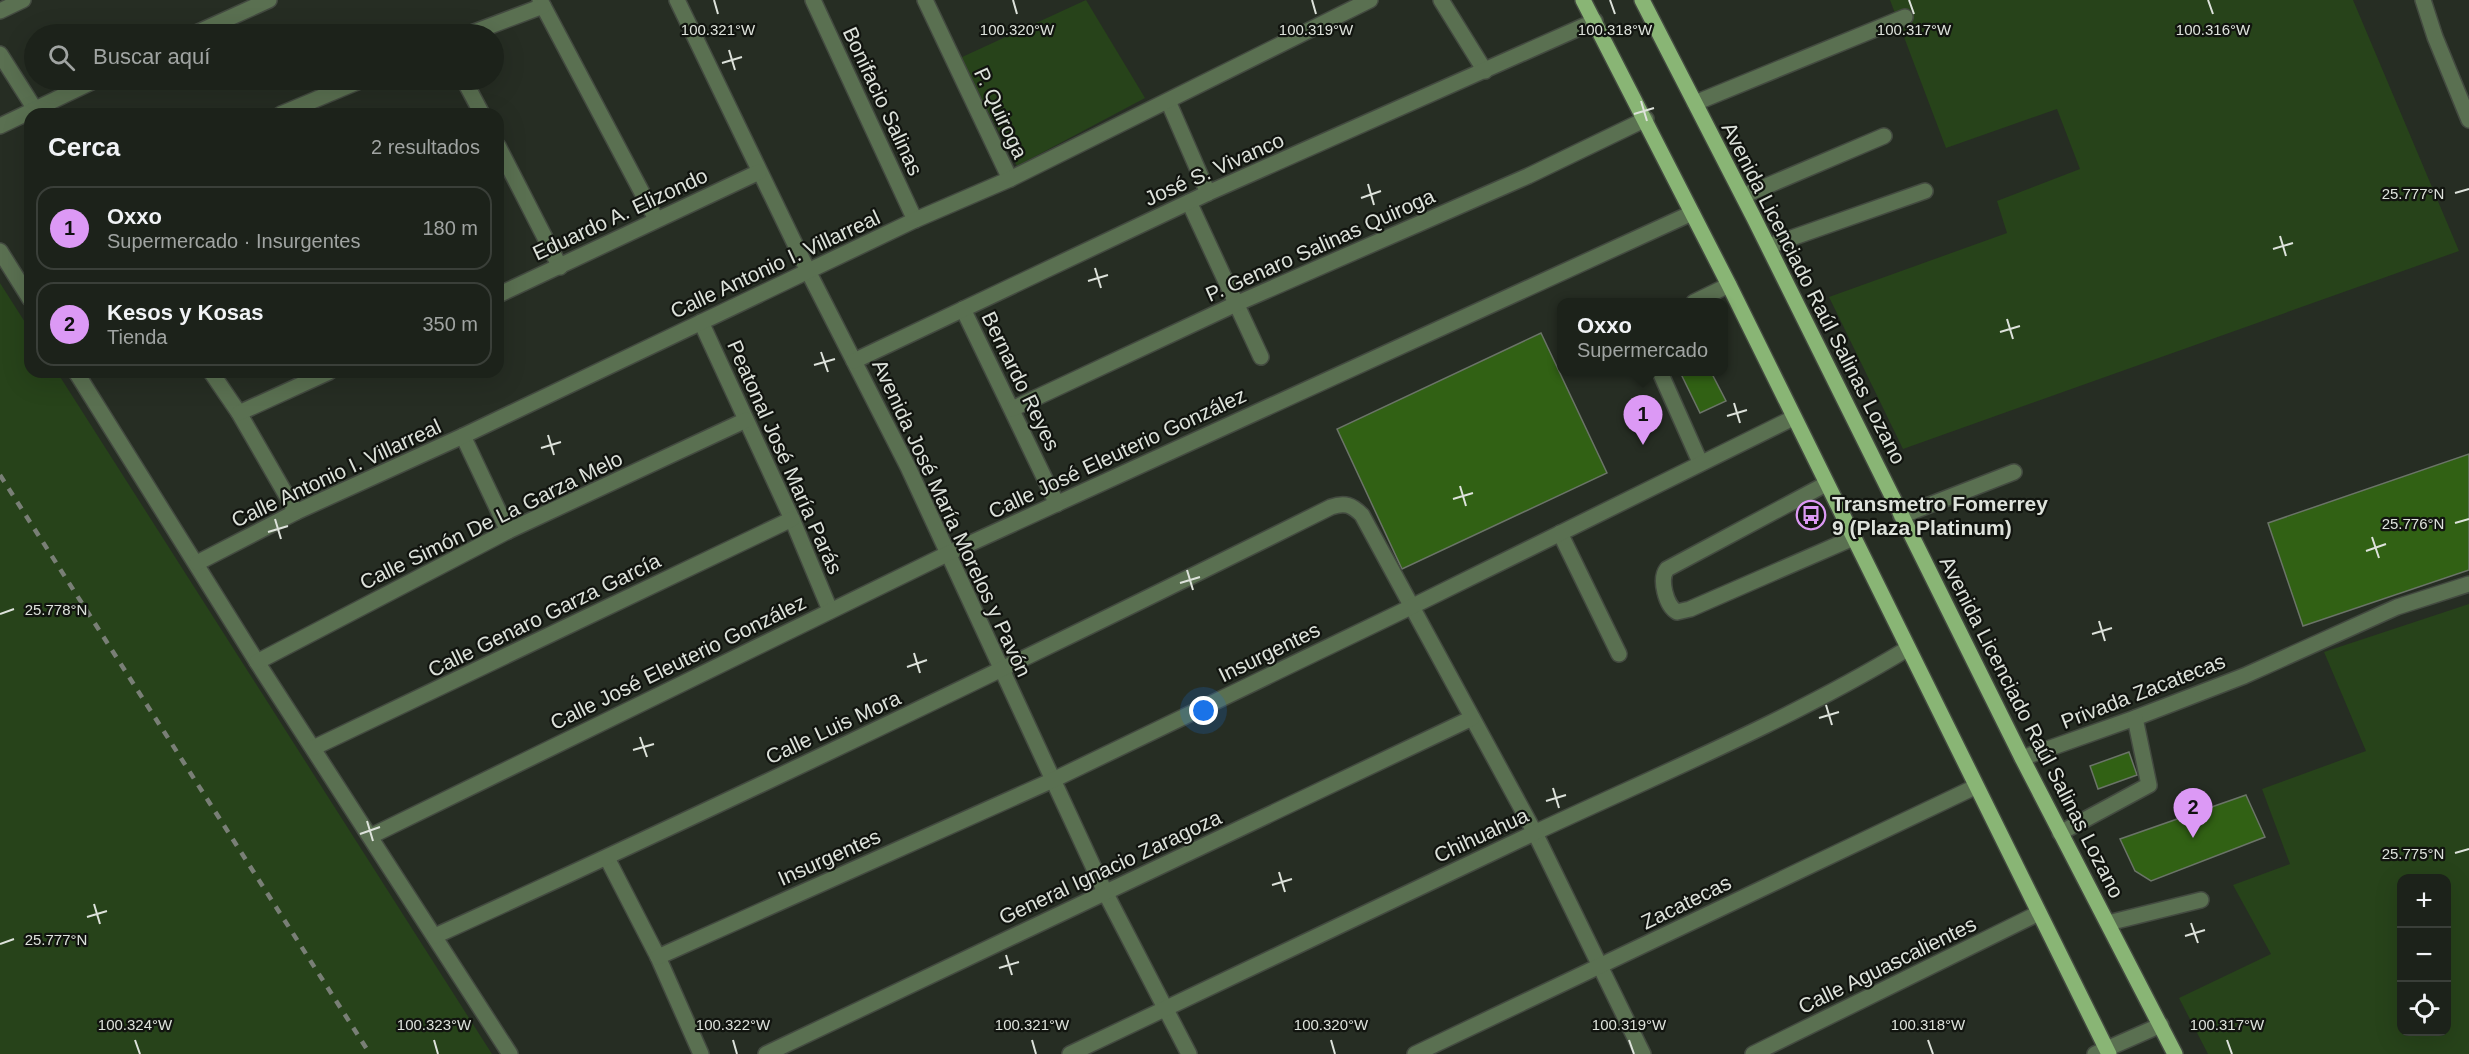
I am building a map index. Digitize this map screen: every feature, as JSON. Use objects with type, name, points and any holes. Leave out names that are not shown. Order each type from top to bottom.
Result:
[{"type":"main road","points":[[1583,0],[1646,119],[1729,285],[2039,913],[2104,1052]]},
{"type":"main road","name":"Avenida Licenciado Raúl Salinas Lozano","points":[[1641,0],[1743,196],[2022,758],[2175,1054]]},
{"type":"street","points":[[0,11],[23,0]]},
{"type":"street","points":[[216,24],[269,0]]},
{"type":"street","name":"Avenida José María Morelos y Pavón","points":[[677,0],[759,172],[908,467],[1105,892],[1190,1054]]},
{"type":"street","name":"Bonifacio Salinas","points":[[813,0],[915,220]]},
{"type":"street","name":"P. Quiroga","points":[[925,0],[1010,179]]},
{"type":"street","name":"Calle Antonio I. Villarreal","points":[[197,563],[296,512],[463,436],[915,220],[1010,179],[1370,0]]},
{"type":"street","points":[[1440,0],[1485,71]]},
{"type":"street","points":[[2423,0],[2443,58],[2469,120]]},
{"type":"street","points":[[493,24],[542,3],[656,219]]},
{"type":"street","points":[[1695,103],[1905,17]]},
{"type":"street","name":"José S. Vivanco","points":[[854,361],[1208,193],[1595,21]]},
{"type":"street","points":[[0,54],[34,108]]},
{"type":"street","points":[[42,108],[77,90]]},
{"type":"street","points":[[295,108],[338,90]]},
{"type":"street","points":[[469,90],[479,108]]},
{"type":"street","points":[[1168,101],[1208,193]]},
{"type":"street","points":[[0,126],[24,116]]},
{"type":"street","name":"P. Genaro Salinas Quiroga","points":[[1012,409],[1238,303],[1528,176],[1646,119]]},
{"type":"street","points":[[1743,196],[1884,136]]},
{"type":"street","points":[[504,158],[560,267]]},
{"type":"street","name":"Eduardo A. Elizondo","points":[[504,292],[759,172]]},
{"type":"street","points":[[1768,246],[1925,191]]},
{"type":"street","points":[[1190,202],[1261,357]]},
{"type":"street","name":"Calle José Eleuterio González","points":[[371,836],[947,554],[1692,213]]},
{"type":"street","points":[[0,251],[24,289]]},
{"type":"street","points":[[1704,298],[1729,285]]},
{"type":"street","name":"Bernardo Reyes","points":[[963,309],[1057,504]]},
{"type":"street","name":"Peatonal José María Parás","points":[[701,322],[792,519],[830,610]]},
{"type":"street","points":[[1662,376],[1700,462]]},
{"type":"street","points":[[80,378],[257,662],[510,1054]]},
{"type":"street","points":[[215,378],[239,413],[296,512]]},
{"type":"street","points":[[239,413],[316,378]]},
{"type":"street","name":"Insurgentes","points":[[658,957],[1053,780],[1413,606],[1700,462],[1793,418]]},
{"type":"street","name":"Calle Simón De La Garza Melo","points":[[257,662],[508,531],[746,420]]},
{"type":"street","points":[[463,436],[508,531]]},
{"type":"street","points":[[1901,516],[2014,472]]},
{"type":"street","points":[[1826,484],[1667,569],[1664,573],[1664,583],[1671,607],[1677,612],[1690,609],[1853,537]]},
{"type":"street","name":"Calle Luis Mora","points":[[435,936],[607,858],[1001,671],[1331,507],[1343,503],[1354,507],[1362,515],[1413,606]]},
{"type":"street","name":"Calle Genaro Garza García","points":[[313,748],[792,519]]},
{"type":"street","points":[[1560,533],[1619,654]]},
{"type":"street","name":"Privada Zacatecas","points":[[2022,758],[2136,718],[2244,676],[2397,607],[2469,584]]},
{"type":"street","points":[[1413,606],[1535,833],[1643,1054]]},
{"type":"street","name":"Chihuahua","points":[[1070,1054],[1535,833],[1742,739],[1828,695],[1907,649]]},
{"type":"street","name":"General Ignacio Zaragoza","points":[[766,1054],[1472,718]]},
{"type":"street","points":[[2060,833],[2149,785],[2136,718]]},
{"type":"street","name":"Zacatecas","points":[[1415,1054],[1975,786]]},
{"type":"street","points":[[607,858],[658,957],[701,1054]]},
{"type":"street","points":[[2108,923],[2201,900]]},
{"type":"street","name":"Calle Aguascalientes","points":[[1753,1054],[2039,913]]},
{"type":"street","points":[[2104,1052],[2161,1025]]},
{"type":"green space","points":[[1086,0],[1145,98],[1017,166],[960,58]]},
{"type":"green space","points":[[1890,0],[2353,0],[2459,251],[1903,449],[1829,297],[2007,233],[1997,201],[2080,169],[2057,109],[1946,148]]},
{"type":"green space","points":[[0,283],[24,321],[24,378],[61,378],[492,1054],[0,1054]]},
{"type":"green space","points":[[2469,604],[2469,1054],[2208,1054],[2179,998],[2271,954],[2233,885],[2290,864],[2262,789],[2366,751],[2324,652]]},
{"type":"building","points":[[1541,333],[1557,367],[1557,376],[1561,376],[1607,473],[1402,569],[1337,429]]},
{"type":"building","points":[[1682,376],[1713,376],[1726,401],[1700,413]]},
{"type":"building","points":[[2469,454],[2469,570],[2303,626],[2268,523]]},
{"type":"building","points":[[2129,752],[2137,775],[2098,789],[2090,766]]},
{"type":"building","points":[[2246,795],[2265,837],[2151,881],[2135,871],[2120,839]]},
{"type":"railway","points":[[0,475],[370,1054]]},
{"type":"place","name":"Oxxo","points":[[1643,445]]},
{"type":"place","name":"Transmetro Fomerrey 9 (Plaza Platinum)","points":[[1811,515]]},
{"type":"place","name":"Kesos y Kosas","points":[[2193,838]]}]
